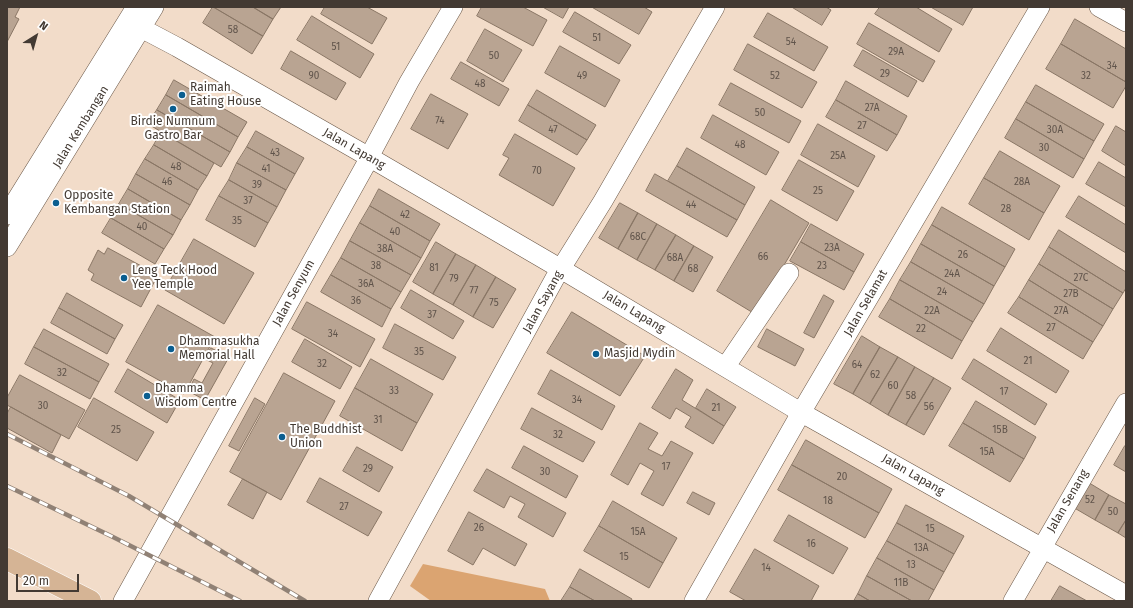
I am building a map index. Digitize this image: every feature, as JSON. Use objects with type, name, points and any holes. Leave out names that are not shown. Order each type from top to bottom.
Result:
[{"type":"main road","points":[[7,559],[90,601]]},
{"type":"street","name":"Jalan Kembangan","points":[[7,215],[136,7]]},
{"type":"street","name":"Jalan Kembangan","points":[[7,247],[154,7]]},
{"type":"street","name":"Jalan Senyum","points":[[123,601],[365,166],[409,82],[454,7]]},
{"type":"street","name":"Jalan Sayang","points":[[379,601],[561,269],[715,7]]},
{"type":"street","name":"Jalan Selamat","points":[[694,601],[802,412],[1040,7]]},
{"type":"street","points":[[1099,7],[1126,22]]},
{"type":"street","name":"Jalan Lapang","points":[[141,28],[369,157],[802,412],[1126,595]]},
{"type":"street","points":[[726,366],[789,273]]},
{"type":"street","name":"Jalan Senang","points":[[1013,601],[1043,549],[1050,533],[1126,403]]},
{"type":"shaded area","points":[[423,564],[545,589],[550,601],[431,601],[410,586]]},
{"type":"building","points":[[7,7],[20,7],[15,17],[19,19],[7,42]]},
{"type":"building","points":[[213,7],[263,36],[252,54],[203,23]]},
{"type":"building","points":[[214,7],[253,7],[273,19],[263,36]]},
{"type":"building","points":[[253,7],[281,7],[273,19]]},
{"type":"building","points":[[325,7],[367,7],[387,18],[372,44],[321,14]]},
{"type":"building","points":[[482,7],[523,7],[547,20],[533,46],[477,16]]},
{"type":"building","points":[[543,7],[569,7],[563,18]]},
{"type":"building","points":[[592,7],[644,7],[652,12],[639,34]]},
{"type":"building","points":[[792,7],[826,7],[831,10],[822,25]]},
{"type":"building","points":[[880,7],[916,7],[952,29],[939,52],[875,14]]},
{"type":"building","points":[[931,7],[973,7],[963,25]]},
{"type":"building","points":[[575,12],[631,45],[619,64],[563,32]]},
{"type":"building","points":[[768,13],[828,47],[814,71],[754,37]]},
{"type":"building","points":[[312,16],[374,54],[360,78],[297,40]]},
{"type":"building","points":[[1075,19],[1126,49],[1126,82],[1061,44]]},
{"type":"building","points":[[869,23],[935,61],[923,82],[857,44]]},
{"type":"building","points":[[485,29],[522,50],[503,82],[467,61]]},
{"type":"building","points":[[748,44],[817,82],[802,108],[734,70]]},
{"type":"building","points":[[1061,44],[1126,82],[1126,86],[1113,108],[1046,69]]},
{"type":"building","points":[[560,46],[620,80],[605,107],[545,73]]},
{"type":"building","points":[[863,50],[917,81],[908,97],[854,66]]},
{"type":"building","points":[[291,51],[346,83],[336,100],[281,69]]},
{"type":"building","points":[[461,62],[509,89],[499,106],[451,79]]},
{"type":"building","points":[[174,80],[247,122],[238,137],[166,95]]},
{"type":"building","points":[[846,81],[907,116],[897,135],[836,100]]},
{"type":"building","points":[[731,83],[801,121],[789,143],[719,105]]},
{"type":"building","points":[[1036,85],[1104,124],[1094,141],[1026,102]]},
{"type":"building","points":[[537,90],[596,125],[587,140],[528,105]]},
{"type":"building","points":[[431,94],[468,114],[448,149],[411,129]]},
{"type":"building","points":[[166,95],[238,137],[230,152],[157,110]]},
{"type":"building","points":[[836,100],[897,135],[887,151],[826,117]]},
{"type":"building","points":[[1026,102],[1094,141],[1084,159],[1016,119]]},
{"type":"building","points":[[528,105],[587,140],[577,155],[519,121]]},
{"type":"building","points":[[157,110],[230,152],[221,167],[148,124]]},
{"type":"building","points":[[713,115],[779,152],[766,175],[701,138]]},
{"type":"building","points":[[1016,119],[1084,159],[1073,178],[1005,138]]},
{"type":"building","points":[[818,124],[875,156],[858,187],[801,155]]},
{"type":"building","points":[[1116,126],[1126,132],[1126,166],[1102,151]]},
{"type":"building","points":[[256,131],[304,158],[295,174],[247,147]]},
{"type":"building","points":[[161,132],[214,163],[207,176],[154,145]]},
{"type":"building","points":[[515,134],[575,168],[553,206],[499,175],[509,158],[503,155]]},
{"type":"building","points":[[154,145],[207,176],[198,190],[145,159]]},
{"type":"building","points":[[247,147],[295,174],[286,190],[237,163]]},
{"type":"building","points":[[687,148],[755,187],[745,205],[677,166]]},
{"type":"building","points":[[1000,151],[1060,186],[1044,213],[984,178]]},
{"type":"building","points":[[145,159],[198,190],[190,205],[136,174]]},
{"type":"building","points":[[799,160],[854,191],[837,221],[782,190]]},
{"type":"building","points":[[1099,162],[1126,178],[1126,207],[1086,184]]},
{"type":"building","points":[[237,163],[286,190],[277,207],[229,180]]},
{"type":"building","points":[[677,166],[745,205],[737,220],[668,181]]},
{"type":"building","points":[[136,174],[190,205],[181,220],[128,189]]},
{"type":"building","points":[[655,174],[737,220],[727,237],[646,191]]},
{"type":"building","points":[[984,178],[1044,213],[1029,240],[969,204]]},
{"type":"building","points":[[229,180],[277,207],[268,223],[219,196]]},
{"type":"building","points":[[128,189],[181,220],[173,235],[119,204]]},
{"type":"building","points":[[379,189],[440,224],[430,241],[370,206]]},
{"type":"building","points":[[219,196],[268,223],[255,247],[206,220]]},
{"type":"building","points":[[1079,196],[1126,225],[1126,253],[1066,217]]},
{"type":"building","points":[[771,200],[809,223],[755,314],[717,291]]},
{"type":"building","points":[[620,203],[638,213],[618,249],[599,238]]},
{"type":"building","points":[[119,204],[173,235],[164,249],[111,218]]},
{"type":"building","points":[[370,206],[430,241],[421,258],[360,223]]},
{"type":"building","points":[[942,207],[1015,249],[1005,267],[932,225]]},
{"type":"building","points":[[638,213],[657,224],[637,260],[618,249]]},
{"type":"building","points":[[111,218],[164,249],[155,264],[102,233]]},
{"type":"building","points":[[360,223],[421,258],[411,275],[350,241]]},
{"type":"building","points":[[657,224],[676,235],[655,270],[637,260]]},
{"type":"building","points":[[811,224],[864,254],[854,272],[801,242]]},
{"type":"building","points":[[932,225],[1005,267],[994,286],[921,244]]},
{"type":"building","points":[[1059,230],[1126,272],[1126,288],[1123,293],[1049,247]]},
{"type":"building","points":[[676,235],[694,246],[674,281],[655,270]]},
{"type":"building","points":[[194,239],[254,273],[224,324],[165,290]]},
{"type":"building","points":[[350,241],[411,275],[401,292],[341,258]]},
{"type":"building","points":[[436,242],[456,254],[433,294],[413,282]]},
{"type":"building","points":[[801,242],[854,272],[844,290],[790,261]]},
{"type":"building","points":[[921,244],[994,286],[984,304],[911,262]]},
{"type":"building","points":[[694,246],[713,257],[693,292],[674,281]]},
{"type":"building","points":[[1049,247],[1123,293],[1113,309],[1039,264]]},
{"type":"building","name":"Leng Teck Hood Yee Temple","points":[[108,248],[158,275],[141,307],[91,280],[94,274],[88,270],[98,250],[104,254]]},
{"type":"building","points":[[456,254],[476,265],[453,305],[433,294]]},
{"type":"building","points":[[341,258],[401,292],[391,309],[331,275]]},
{"type":"building","points":[[911,262],[984,304],[973,322],[900,280]]},
{"type":"building","points":[[1039,264],[1113,309],[1103,326],[1029,280]]},
{"type":"building","points":[[476,265],[496,277],[473,317],[453,305]]},
{"type":"building","points":[[331,275],[391,309],[382,327],[321,292]]},
{"type":"building","points":[[496,277],[516,289],[493,328],[473,317]]},
{"type":"building","points":[[900,280],[973,322],[962,341],[890,299]]},
{"type":"building","points":[[1029,280],[1103,326],[1093,342],[1019,297]]},
{"type":"building","points":[[411,290],[464,321],[453,339],[401,308]]},
{"type":"building","points":[[67,293],[123,325],[115,339],[59,308]]},
{"type":"building","points":[[824,295],[834,301],[814,338],[804,333]]},
{"type":"building","points":[[1019,297],[1093,342],[1083,359],[1008,313]]},
{"type":"building","points":[[890,299],[962,341],[952,359],[879,317]]},
{"type":"building","points":[[307,302],[375,339],[360,367],[292,329]]},
{"type":"building","name":"Dhammasukha Memorial Hall","points":[[158,305],[215,337],[184,394],[126,362]]},
{"type":"building","points":[[59,308],[115,339],[107,354],[51,323]]},
{"type":"building","name":"Masjid Mydin","points":[[572,312],[645,356],[620,396],[547,353]]},
{"type":"building","points":[[395,324],[456,357],[443,380],[383,348]]},
{"type":"building","points":[[1001,328],[1069,371],[1056,393],[987,351]]},
{"type":"building","points":[[44,329],[109,364],[99,382],[34,347]]},
{"type":"building","points":[[767,329],[804,349],[795,366],[758,347]]},
{"type":"building","points":[[862,336],[880,347],[853,394],[834,384]]},
{"type":"building","points":[[305,339],[352,367],[340,389],[292,362]]},
{"type":"building","points":[[34,347],[99,382],[90,399],[25,364]]},
{"type":"building","points":[[880,347],[898,357],[870,404],[853,394]]},
{"type":"building","points":[[211,348],[229,357],[205,400],[188,391],[194,379],[202,383],[213,363],[205,359]]},
{"type":"building","points":[[898,357],[915,367],[888,415],[870,404]]},
{"type":"building","points":[[371,359],[433,394],[417,423],[355,388]]},
{"type":"building","points":[[974,359],[1047,404],[1035,425],[962,379]]},
{"type":"building","points":[[915,367],[934,378],[906,425],[888,415]]},
{"type":"building","name":"Dhamma Wisdom Centre","points":[[128,369],[180,400],[167,423],[115,392]]},
{"type":"building","points":[[676,369],[693,380],[682,400],[724,426],[713,444],[685,427],[691,417],[676,408],[670,419],[652,408]]},
{"type":"building","points":[[551,370],[615,406],[602,430],[538,394]]},
{"type":"building","name":"The Buddhist Union","points":[[284,373],[335,401],[281,500],[230,472]]},
{"type":"building","points":[[20,375],[85,410],[69,439],[7,405],[7,398]]},
{"type":"building","points":[[934,378],[951,388],[924,435],[906,425]]},
{"type":"building","points":[[355,388],[417,423],[402,451],[340,416]]},
{"type":"building","points":[[707,389],[736,407],[724,426],[696,408]]},
{"type":"building","points":[[94,398],[154,432],[137,461],[78,427]]},
{"type":"building","points":[[255,398],[265,404],[239,451],[229,446]]},
{"type":"building","points":[[976,401],[1036,437],[1024,459],[963,423]]},
{"type":"building","points":[[11,407],[61,435],[52,453],[7,428],[7,414]]},
{"type":"building","points":[[532,408],[595,442],[583,462],[521,429]]},
{"type":"building","points":[[640,423],[658,433],[648,449],[662,456],[671,441],[693,453],[663,506],[641,494],[654,471],[640,463],[628,485],[611,475]]},
{"type":"building","points":[[963,423],[1024,459],[1010,482],[949,446]]},
{"type":"building","points":[[806,440],[892,489],[879,513],[792,465]]},
{"type":"building","points":[[524,446],[578,476],[566,498],[512,468]]},
{"type":"building","points":[[1125,446],[1126,447],[1126,472],[1114,465]]},
{"type":"building","points":[[357,447],[393,467],[379,492],[343,471]]},
{"type":"building","points":[[792,465],[879,513],[865,538],[778,490]]},
{"type":"building","points":[[487,469],[566,513],[553,537],[518,517],[525,504],[510,496],[504,508],[474,491]]},
{"type":"building","points":[[320,478],[382,512],[368,536],[307,502]]},
{"type":"building","points":[[243,479],[267,492],[253,519],[228,505]]},
{"type":"building","points":[[1086,481],[1109,495],[1095,520],[1071,506]]},
{"type":"building","points":[[693,492],[715,503],[709,515],[687,503]]},
{"type":"building","points":[[1109,495],[1126,504],[1126,520],[1118,533],[1095,520]]},
{"type":"building","points":[[613,501],[677,538],[663,563],[599,526]]},
{"type":"building","points":[[906,505],[964,536],[954,554],[897,523]]},
{"type":"building","points":[[469,512],[527,544],[515,566],[483,548],[473,565],[448,551]]},
{"type":"building","points":[[789,515],[848,548],[833,574],[774,541]]},
{"type":"building","points":[[1126,520],[1126,538],[1118,533]]},
{"type":"building","points":[[897,523],[954,554],[944,572],[887,541]]},
{"type":"building","points":[[599,526],[663,563],[649,588],[584,551]]},
{"type":"building","points":[[887,541],[944,572],[934,590],[877,558]]},
{"type":"building","points":[[755,549],[819,586],[811,601],[746,601],[730,592]]},
{"type":"building","points":[[877,558],[934,590],[928,601],[912,601],[867,576]]},
{"type":"building","points":[[580,569],[632,599],[631,601],[595,601],[570,587]]},
{"type":"building","points":[[867,576],[912,601],[870,601],[858,594]]},
{"type":"building","points":[[1060,586],[1087,601],[1051,601]]},
{"type":"building","points":[[570,587],[595,601],[561,601]]},
{"type":"building","points":[[858,594],[870,601],[854,601]]},
{"type":"railway","points":[[7,434],[129,496],[305,601]]},
{"type":"railway","points":[[7,486],[240,601]]},
{"type":"place","name":"Raimah Eating House","points":[[182,95]]},
{"type":"place","name":"Birdie Numnum Gastro Bar","points":[[173,109]]},
{"type":"place","name":"Opposite Kembangan Station","points":[[56,203]]},
{"type":"place","name":"Leng Teck Hood Yee Temple","points":[[124,278]]},
{"type":"place","name":"Dhammasukha Memorial Hall","points":[[171,349]]},
{"type":"place","name":"Masjid Mydin","points":[[596,354]]},
{"type":"place","name":"Dhamma Wisdom Centre","points":[[147,396]]},
{"type":"place","name":"The Buddhist Union","points":[[282,437]]}]
